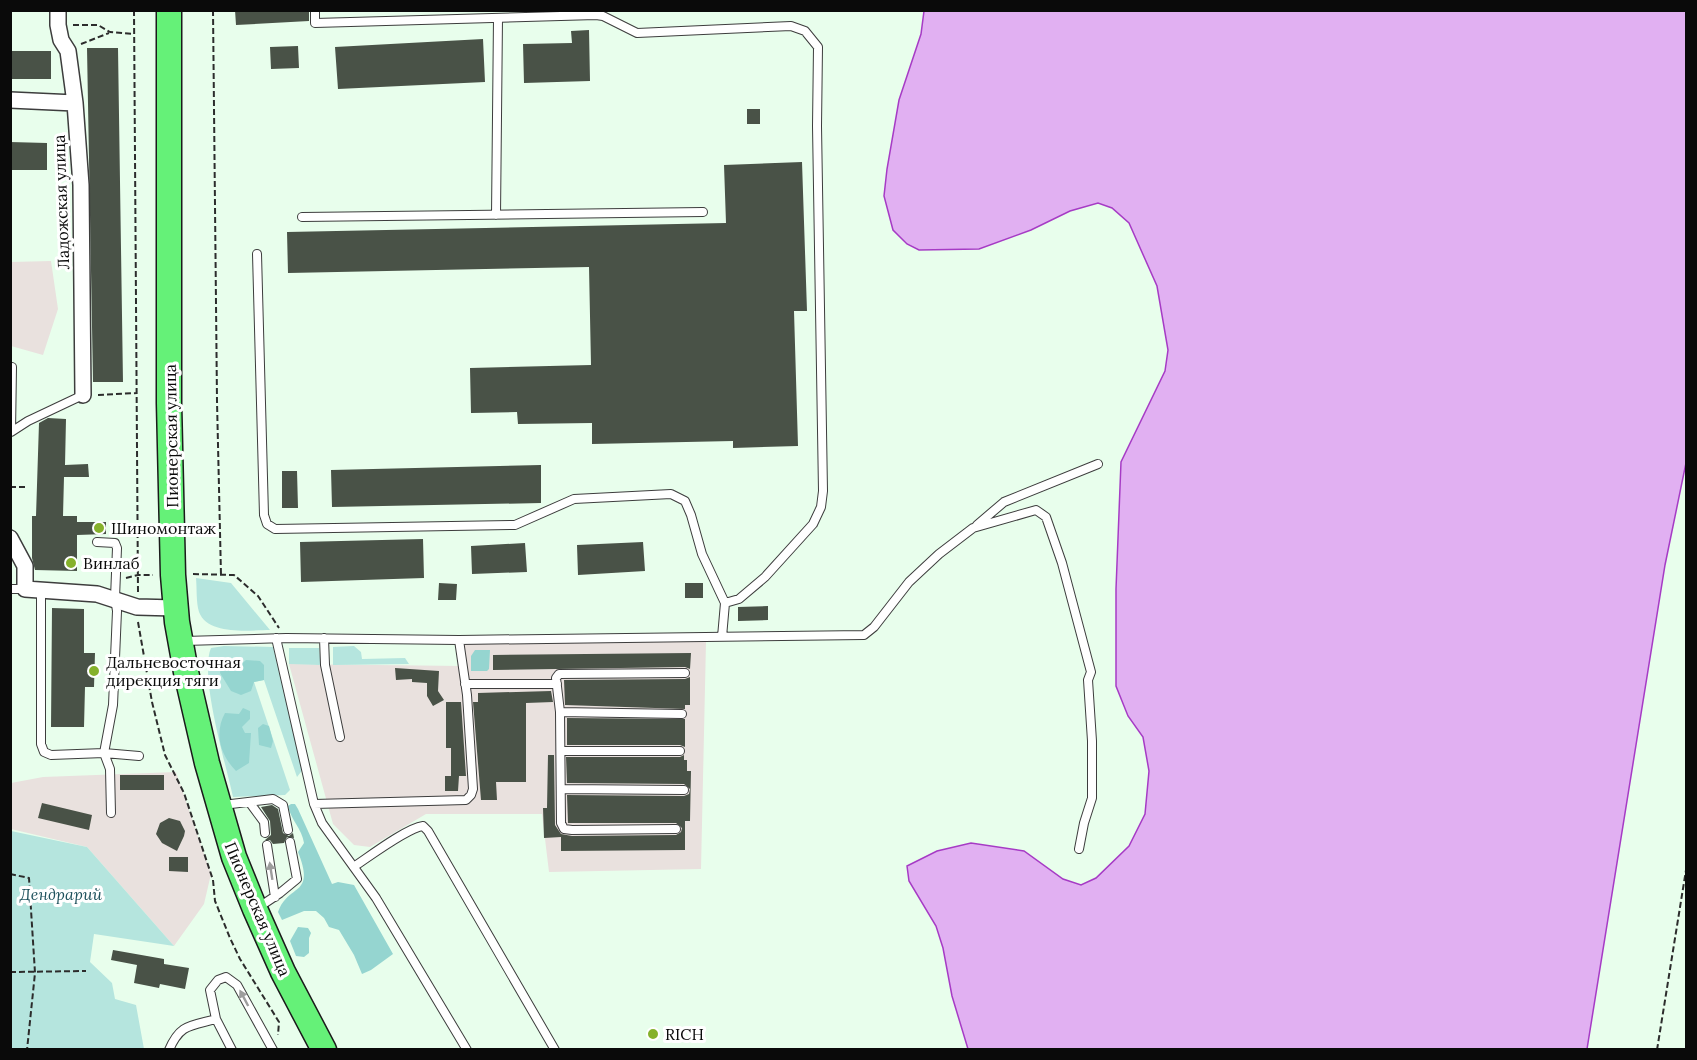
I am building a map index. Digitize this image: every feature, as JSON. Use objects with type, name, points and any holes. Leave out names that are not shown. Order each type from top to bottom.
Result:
[{"type":"main road","name":"Пионерская улица","points":[[169,10],[169,403],[175,608],[193,707],[234,857],[283,972],[324,1050]]},
{"type":"street","name":"Ладожская улица","points":[[58,18],[61,40],[68,51],[75,103],[81,185],[83,395]]},
{"type":"street","points":[[10,100],[75,103]]},
{"type":"street","points":[[10,538],[25,566],[18,589],[97,594],[137,607],[175,608]]},
{"type":"lane","points":[[315,10],[315,23],[596,15],[603,16],[637,33],[791,26],[806,31],[818,47],[817,126],[823,491],[821,507],[813,524],[765,577],[739,599],[725,603]]},
{"type":"lane","points":[[496,215],[498,18]]},
{"type":"lane","points":[[302,217],[703,212]]},
{"type":"lane","points":[[257,254],[264,515],[267,524],[275,530],[515,525],[574,499],[671,494],[685,501],[702,554],[725,603],[722,637]]},
{"type":"lane","points":[[11,433],[12,368]]},
{"type":"lane","points":[[11,433],[28,421],[83,395]]},
{"type":"lane","points":[[180,641],[276,638],[459,640],[864,635],[874,627],[909,582],[939,554],[1004,502],[1098,464]]},
{"type":"lane","points":[[973,528],[1036,510],[1046,517],[1062,563],[1091,672],[1088,680],[1093,761],[1092,798],[1079,849]]},
{"type":"lane","points":[[97,542],[115,543],[117,546],[113,705],[104,753],[110,769],[111,813]]},
{"type":"lane","points":[[41,590],[41,744],[44,752],[51,755],[104,753],[139,756]]},
{"type":"lane","points":[[276,638],[314,804],[322,824],[355,866],[434,992],[467,1050]]},
{"type":"lane","points":[[324,638],[325,665],[340,737]]},
{"type":"lane","points":[[314,804],[466,800],[471,795],[473,789],[465,684],[459,640]]},
{"type":"lane","points":[[676,829],[564,829],[561,823],[560,712],[556,676],[559,674],[685,673]]},
{"type":"lane","points":[[465,684],[557,684]]},
{"type":"lane","points":[[560,712],[682,714]]},
{"type":"lane","points":[[561,751],[680,751]]},
{"type":"lane","points":[[562,789],[684,790]]},
{"type":"lane","points":[[219,806],[273,799],[283,805],[288,830]]},
{"type":"lane","points":[[250,803],[264,822],[265,833]]},
{"type":"lane","points":[[355,866],[399,838],[423,826],[555,1050]]},
{"type":"lane","points":[[255,909],[275,897],[297,879],[290,842]]},
{"type":"lane","points":[[267,845],[275,897]]},
{"type":"lane","points":[[232,1050],[216,1019],[210,990],[218,980],[226,977],[237,985],[273,1050]]},
{"type":"lane","points":[[169,1050],[176,1033],[216,1019]]},
{"type":"path","points":[[134,10],[139,633],[165,755],[184,793],[213,880],[215,901],[240,960],[279,1022],[278,1039]]},
{"type":"path","points":[[213,10],[221,574]]},
{"type":"path","points":[[58,18],[98,25],[110,32]]},
{"type":"path","points":[[68,51],[88,39],[110,32],[134,34]]},
{"type":"path","points":[[83,395],[137,393]]},
{"type":"path","points":[[10,487],[26,487]]},
{"type":"path","points":[[193,574],[234,575],[258,596],[286,638]]},
{"type":"path","points":[[138,575],[159,575]]},
{"type":"path","points":[[1657,1050],[1686,870]]},
{"type":"path","points":[[10,874],[29,878],[36,973],[27,1050]]},
{"type":"path","points":[[10,972],[86,971]]},
{"type":"shaded area","points":[[924,11],[1686,11],[1686,463],[1665,565],[1587,1049],[968,1049],[952,996],[943,948],[936,926],[909,881],[907,866],[937,851],[971,843],[1024,851],[1063,879],[1081,885],[1096,878],[1129,846],[1145,814],[1149,771],[1143,737],[1128,716],[1116,686],[1116,589],[1121,462],[1165,371],[1168,350],[1157,286],[1129,223],[1112,208],[1098,203],[1070,211],[1031,230],[979,249],[919,250],[907,244],[893,230],[884,196],[887,169],[899,100],[921,34]]},
{"type":"shaded area","points":[[10,254],[11,262],[51,261],[58,309],[43,355],[11,346]]},
{"type":"shaded area","points":[[463,639],[706,642],[701,869],[549,872],[542,814],[426,814],[370,847],[354,845],[333,824],[289,664],[463,666]]},
{"type":"shaded area","points":[[475,650],[490,650],[487,671],[471,671],[471,656]]},
{"type":"shaded area","points":[[246,660],[260,661],[264,665],[264,680],[254,682],[251,691],[241,695],[231,691],[220,673],[221,665],[228,663],[233,668],[237,668]]},
{"type":"shaded area","points":[[243,708],[250,711],[250,719],[242,727],[245,733],[251,733],[249,763],[236,771],[226,758],[219,736],[225,713],[239,714]]},
{"type":"shaded area","points":[[263,724],[269,726],[273,741],[271,748],[259,745],[258,728]]},
{"type":"shaded area","points":[[176,772],[211,874],[204,904],[174,946],[87,847],[11,829],[11,783],[43,777]]},
{"type":"shaded area","points":[[295,804],[298,809],[332,884],[338,882],[354,885],[393,954],[371,970],[362,974],[339,930],[329,927],[316,911],[304,911],[282,920],[278,912],[282,903],[299,888],[304,876],[298,852],[304,843],[289,811],[288,806]]},
{"type":"shaded area","points":[[298,927],[308,928],[311,933],[309,953],[304,957],[296,956],[290,941]]},
{"type":"green space","points":[[196,578],[231,583],[270,630],[242,631],[211,625],[199,612]]},
{"type":"green space","points":[[354,646],[361,652],[362,659],[405,658],[409,664],[333,665],[333,647]]},
{"type":"green space","points":[[273,647],[304,768],[297,777],[264,680],[254,682],[290,790],[285,795],[233,797],[215,721],[208,678],[211,648]]},
{"type":"green space","points":[[289,648],[319,648],[321,665],[289,664]]},
{"type":"green space","name":"Дендрарий","points":[[11,831],[87,847],[174,946],[94,934],[90,962],[112,983],[115,999],[136,1005],[144,1049],[11,1049]]},
{"type":"building","points":[[235,10],[309,10],[309,21],[236,25]]},
{"type":"building","points":[[589,30],[590,81],[524,83],[523,44],[572,43],[571,31]]},
{"type":"building","points":[[483,39],[485,82],[338,89],[335,47]]},
{"type":"building","points":[[298,46],[299,68],[271,69],[270,47]]},
{"type":"building","points":[[87,48],[118,48],[123,382],[93,382]]},
{"type":"building","points":[[10,51],[51,51],[51,79],[10,79]]},
{"type":"building","points":[[747,109],[760,109],[760,124],[747,124]]},
{"type":"building","points":[[10,142],[47,143],[47,170],[10,170]]},
{"type":"building","points":[[802,162],[807,311],[794,311],[798,446],[733,448],[733,441],[592,444],[592,423],[518,424],[517,412],[471,413],[470,368],[591,365],[589,267],[288,273],[287,232],[726,223],[724,165]]},
{"type":"building","points":[[48,418],[66,419],[65,465],[88,464],[89,477],[64,477],[63,516],[77,516],[77,522],[106,522],[106,534],[77,535],[77,571],[35,570],[32,558],[32,516],[36,516],[39,423]]},
{"type":"building","points":[[541,465],[541,503],[332,507],[331,470]]},
{"type":"building","points":[[282,471],[297,471],[298,508],[282,508]]},
{"type":"building","points":[[423,539],[424,578],[301,582],[300,542]]},
{"type":"building","points":[[643,542],[645,571],[578,575],[577,545]]},
{"type":"building","points":[[525,543],[527,572],[472,574],[471,546]]},
{"type":"building","points":[[439,583],[457,584],[456,600],[438,600]]},
{"type":"building","points":[[685,583],[703,583],[703,598],[685,598]]},
{"type":"building","points":[[768,606],[768,620],[738,621],[738,607]]},
{"type":"building","points":[[52,608],[84,609],[84,653],[95,653],[94,687],[85,687],[84,727],[51,727]]},
{"type":"building","points":[[691,653],[690,669],[685,667],[493,670],[493,655]]},
{"type":"building","points":[[395,668],[439,671],[438,691],[444,700],[433,706],[427,696],[427,683],[412,682],[412,679],[396,680]]},
{"type":"building","points":[[690,677],[690,705],[685,705],[685,709],[565,705],[564,680],[685,679]]},
{"type":"building","points":[[551,691],[553,702],[526,703],[526,782],[496,782],[497,800],[481,800],[473,702],[478,702],[478,693]]},
{"type":"building","points":[[446,702],[461,702],[466,776],[459,776],[458,791],[445,791],[445,776],[451,776],[451,748],[446,748]]},
{"type":"building","points":[[567,718],[685,719],[685,747],[680,745],[567,745]]},
{"type":"building","points":[[548,755],[554,755],[555,825],[561,834],[572,836],[676,835],[681,832],[682,828],[676,823],[568,823],[567,795],[684,796],[689,794],[690,789],[684,784],[567,783],[566,757],[680,757],[684,755],[684,760],[687,760],[687,771],[691,771],[690,821],[685,821],[685,850],[561,851],[561,837],[544,838],[543,808],[547,808]]},
{"type":"building","points":[[120,775],[164,775],[164,790],[120,790]]},
{"type":"building","points":[[42,803],[92,815],[89,830],[38,818]]},
{"type":"building","points":[[272,805],[278,809],[283,833],[289,836],[293,833],[294,838],[287,837],[284,843],[273,844],[270,840],[265,840],[271,835],[270,821],[261,807]]},
{"type":"building","points":[[169,818],[180,821],[185,831],[177,851],[162,843],[156,834],[160,823]]},
{"type":"building","points":[[169,857],[188,857],[188,872],[169,871]]},
{"type":"building","points":[[113,950],[164,959],[164,964],[189,968],[185,989],[160,984],[159,988],[134,983],[137,965],[111,960]]},
{"type":"place","name":"Шиномонтаж","points":[[99,528]]},
{"type":"place","name":"Винлаб","points":[[71,563]]},
{"type":"place","name":"Дальневосточная дирекция тяги","points":[[94,671]]},
{"type":"place","name":"RICH","points":[[653,1034]]}]
